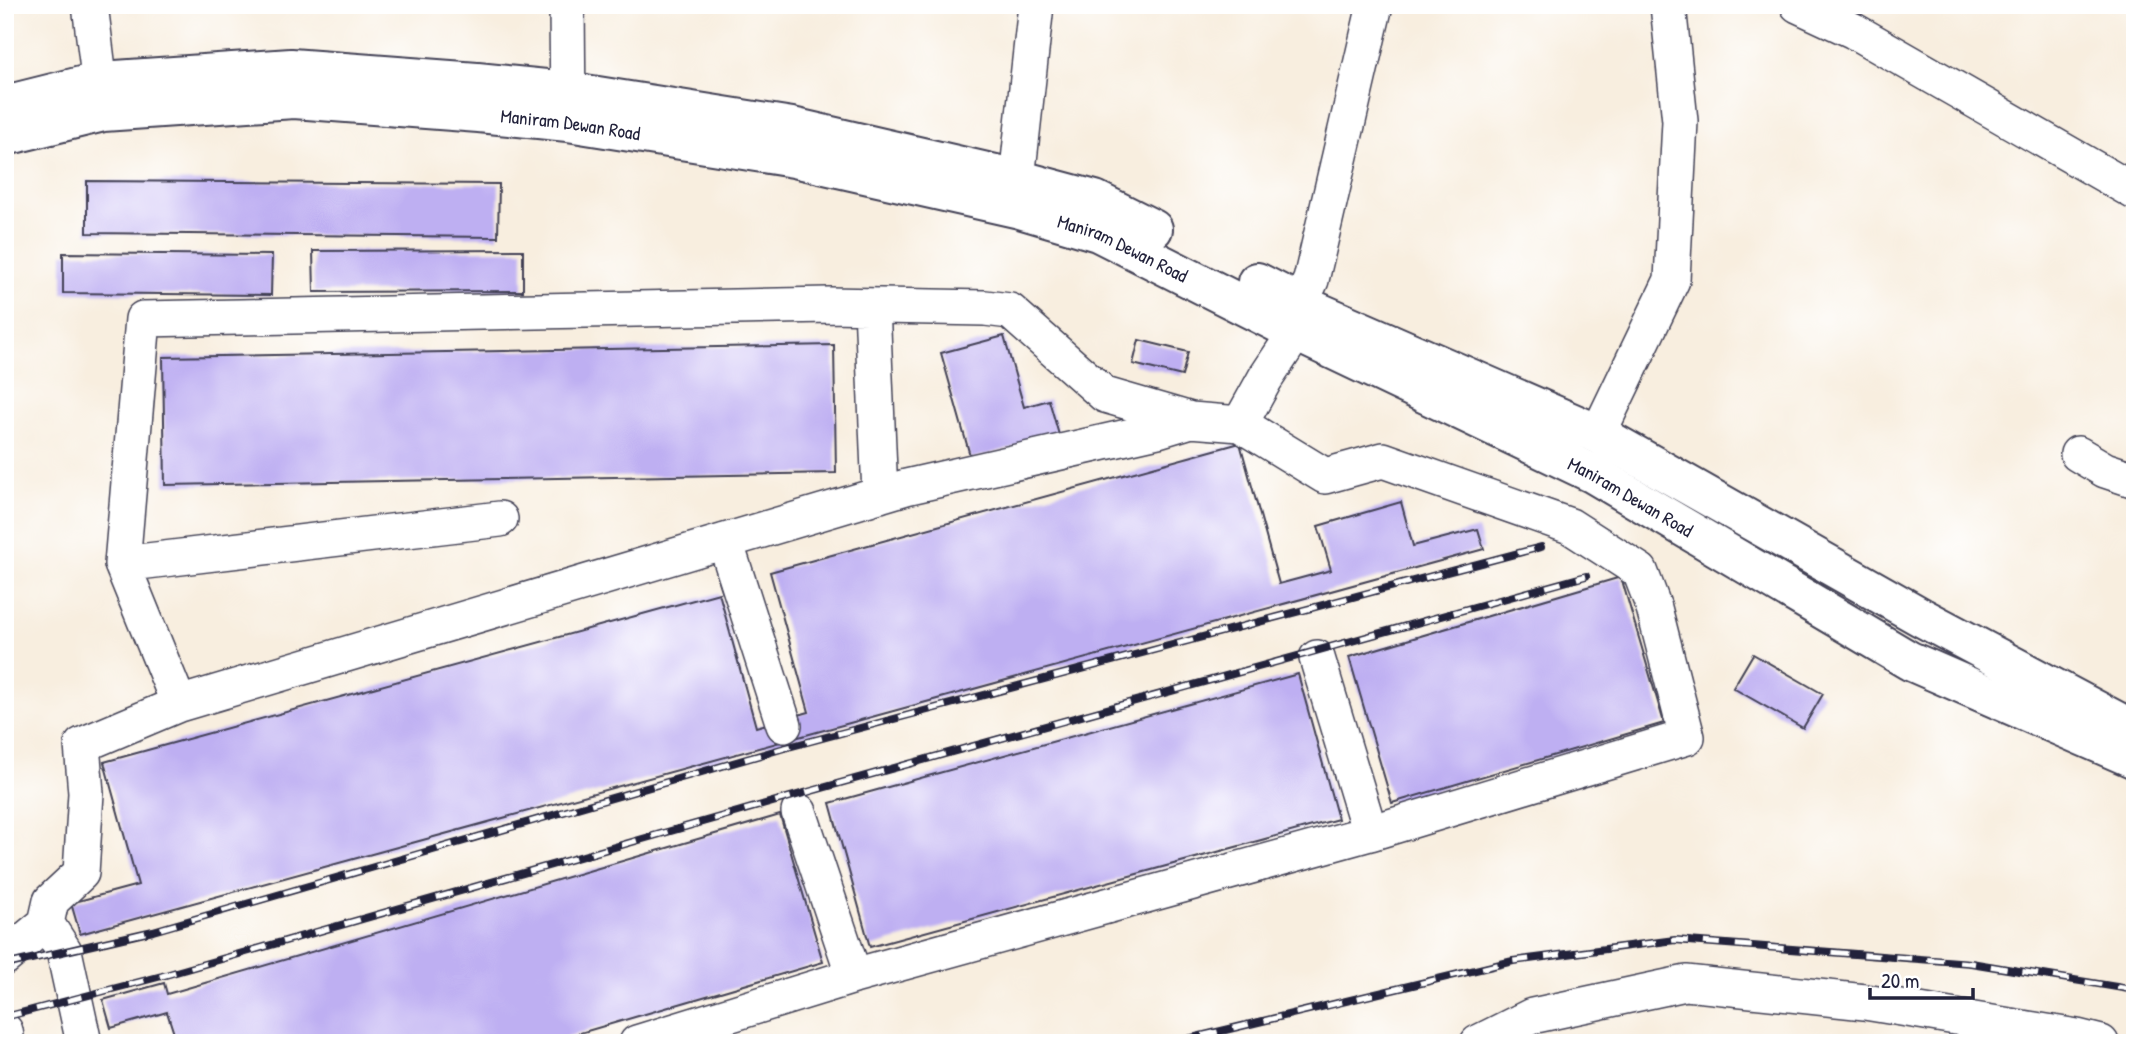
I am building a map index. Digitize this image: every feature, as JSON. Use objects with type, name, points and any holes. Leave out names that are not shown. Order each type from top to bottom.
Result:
[{"type":"main road","name":"Maniram Dewan Road","points":[[5,105],[102,97],[291,68],[567,106],[792,127],[1017,179],[1095,200],[1298,318],[1592,473],[1910,661],[2135,759]]},
{"type":"main road","name":"Maniram Dewan Road","points":[[5,136],[102,97]]},
{"type":"main road","name":"Maniram Dewan Road","points":[[567,106],[1020,209],[1098,232],[1298,318],[1598,433],[1922,617],[2135,729]]},
{"type":"street","points":[[89,5],[102,97]]},
{"type":"street","points":[[567,5],[567,106]]},
{"type":"street","points":[[1017,179],[1036,5]]},
{"type":"street","points":[[1240,424],[1298,318],[1311,281],[1375,5]]},
{"type":"street","points":[[1598,433],[1672,281],[1680,121],[1668,5]]},
{"type":"street","points":[[1798,5],[1854,31],[2135,192]]},
{"type":"street","points":[[179,704],[122,564],[143,319],[815,305],[985,308],[1010,311],[1105,396],[1191,420],[1240,424],[1325,476],[1383,460],[1570,526],[1640,571],[1654,608],[1687,737],[1370,833],[854,976],[637,1043]]},
{"type":"street","points":[[872,306],[880,495]]},
{"type":"street","points":[[5,957],[46,923],[51,901],[81,873],[86,793],[82,745],[179,704],[880,495],[1191,420]]},
{"type":"street","points":[[2078,454],[2105,470],[2135,480]]},
{"type":"street","points":[[122,564],[500,519]]},
{"type":"street","points":[[725,541],[784,725]]},
{"type":"street","points":[[1317,658],[1370,833]]},
{"type":"street","points":[[799,812],[854,976]]},
{"type":"street","points":[[46,923],[64,951],[84,1043]]},
{"type":"street","points":[[1478,1043],[1532,1016],[1686,983],[1865,1002],[2101,1043]]},
{"type":"street","points":[[5,1031],[7,1043]]},
{"type":"building","points":[[87,181],[499,184],[498,237],[87,233]]},
{"type":"building","points":[[523,250],[523,291],[314,292],[313,251]]},
{"type":"building","points":[[63,253],[272,255],[271,295],[63,293]]},
{"type":"building","points":[[1004,336],[1024,407],[1049,400],[1059,435],[971,459],[941,353]]},
{"type":"building","points":[[1139,340],[1188,352],[1182,376],[1133,364]]},
{"type":"building","points":[[834,345],[836,473],[165,485],[163,357]]},
{"type":"building","points":[[1240,443],[1279,584],[1331,570],[1318,526],[1401,502],[1413,546],[1478,529],[1484,549],[80,934],[71,903],[138,885],[104,762],[719,593],[756,727],[809,712],[770,572]]},
{"type":"building","points":[[1621,577],[1664,723],[1392,803],[1349,657]]},
{"type":"building","points":[[1753,654],[1823,694],[1803,728],[1733,688]]},
{"type":"building","points":[[1298,674],[1338,819],[870,947],[830,803]]},
{"type":"building","points":[[780,815],[823,962],[546,1043],[177,1043],[167,1012],[111,1028],[103,1000],[164,983],[167,994]]},
{"type":"railway","points":[[5,965],[153,931],[781,749],[1541,547]]},
{"type":"railway","points":[[5,1017],[162,976],[797,795],[1586,576]]},
{"type":"railway","points":[[1171,1043],[1513,961],[1675,940],[1971,963],[2135,990]]}]
